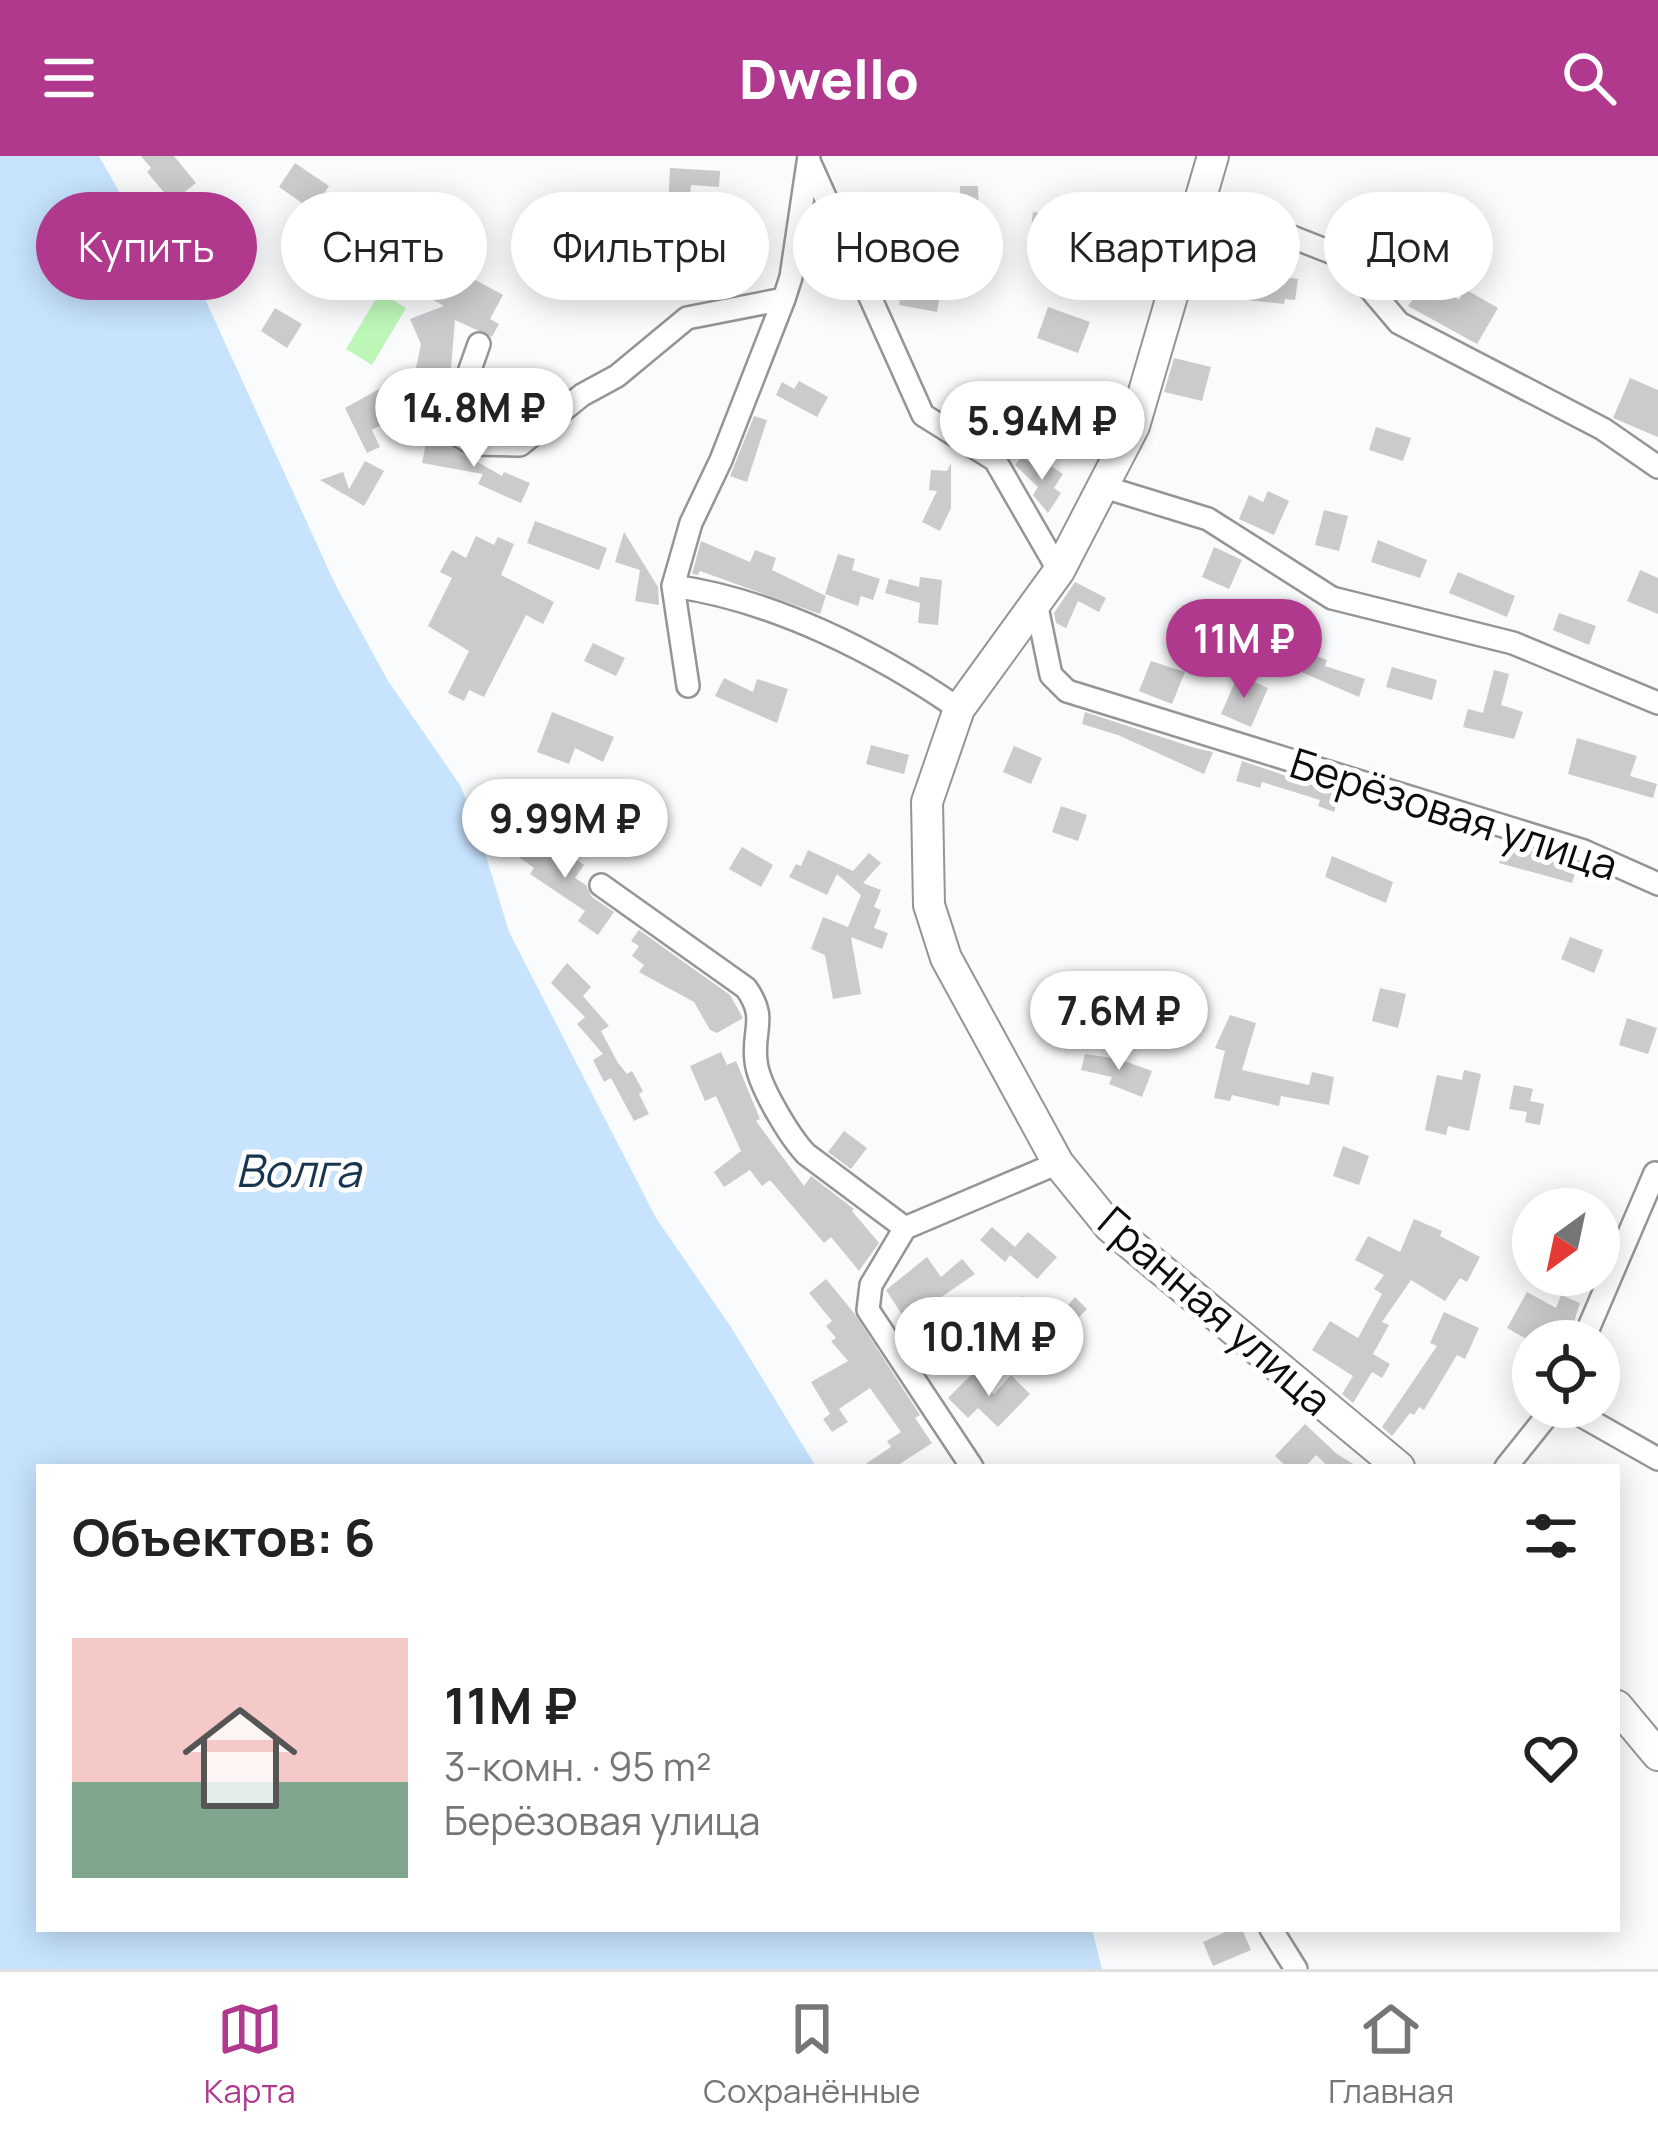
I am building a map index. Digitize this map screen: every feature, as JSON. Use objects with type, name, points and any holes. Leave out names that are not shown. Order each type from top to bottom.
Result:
[{"type":"street","name":"Гранная улица","points":[[1202,192],[1213,156]]},
{"type":"street","points":[[688,686],[673,586],[691,523],[721,460],[791,277],[809,158]]},
{"type":"street","points":[[809,158],[923,415],[995,460],[1058,572]]},
{"type":"street","points":[[1300,240],[1342,256],[1399,323],[1603,429],[1658,467]]},
{"type":"street","points":[[479,344],[450,426],[454,434],[473,444],[520,445],[686,319],[784,299]]},
{"type":"street","name":"Гранная улица","points":[[1170,300],[1134,426],[1058,572],[959,709],[927,802],[929,905],[946,958],[1058,1162],[1110,1227],[1395,1464]]},
{"type":"street","points":[[1101,486],[1208,519],[1332,598],[1513,643],[1658,703]]},
{"type":"street","points":[[673,586],[731,596],[877,656],[959,709]]},
{"type":"street","name":"Берёзовая улица","points":[[1036,602],[1051,675],[1067,691],[1584,850],[1658,884]]},
{"type":"street","points":[[601,885],[746,988],[757,1004],[760,1022],[755,1064],[793,1141],[905,1228]]},
{"type":"street","points":[[971,1464],[868,1310],[871,1285],[905,1228],[1058,1162]]},
{"type":"street","points":[[1592,1320],[1655,1173]]},
{"type":"street","points":[[1508,1464],[1537,1428]]},
{"type":"street","points":[[1602,1428],[1658,1460]]},
{"type":"street","points":[[1620,1710],[1658,1755]]},
{"type":"street","points":[[1273,1932],[1296,1969]]},
{"type":"green space","points":[[375,300],[393,300],[406,308],[372,365],[346,349]]},
{"type":"water","name":"Волга","points":[[0,156],[99,156],[119,192],[36,192],[36,300],[206,300],[335,584],[388,681],[460,785],[509,932],[656,1218],[731,1327],[814,1464],[36,1464],[36,1932],[1093,1932],[1102,1969],[0,1969]]},
{"type":"building","points":[[141,156],[174,156],[196,183],[185,192],[164,192],[147,172],[151,168]]},
{"type":"building","points":[[295,163],[329,186],[325,192],[286,192],[279,187]]},
{"type":"building","points":[[670,168],[720,171],[719,187],[691,185],[690,192],[669,192]]},
{"type":"building","points":[[960,186],[978,186],[978,192],[960,192]]},
{"type":"building","points":[[487,286],[503,295],[490,319],[499,324],[492,337],[455,320],[450,380],[435,424],[406,415],[421,344],[410,319],[444,306],[433,300],[487,300]]},
{"type":"building","points":[[900,300],[939,300],[937,312],[899,305]]},
{"type":"building","points":[[1412,300],[1484,300],[1498,308],[1477,344],[1408,306]]},
{"type":"building","points":[[1048,307],[1090,322],[1078,353],[1037,338]]},
{"type":"building","points":[[275,308],[302,324],[287,348],[261,331]]},
{"type":"building","points":[[1174,358],[1211,367],[1202,401],[1164,392]]},
{"type":"building","points":[[1630,378],[1658,390],[1658,437],[1613,418]]},
{"type":"building","points":[[799,381],[828,397],[817,417],[776,395],[782,382],[794,389]]},
{"type":"building","points":[[390,383],[406,410],[372,430],[380,447],[367,453],[345,408]]},
{"type":"building","points":[[754,416],[767,420],[747,482],[730,476]]},
{"type":"building","points":[[1376,427],[1411,438],[1403,461],[1369,450]]},
{"type":"building","points":[[427,438],[441,441],[502,476],[504,472],[530,483],[521,503],[478,484],[483,474],[422,463]]},
{"type":"building","points":[[1022,456],[1046,474],[1051,466],[1063,474],[1054,488],[1061,493],[1048,513],[1033,495],[1038,487],[1015,465]]},
{"type":"building","points":[[365,461],[384,471],[364,506],[320,480],[343,472],[349,489]]},
{"type":"building","points":[[951,463],[951,508],[940,531],[922,522],[937,491],[929,490],[931,470],[947,471]]},
{"type":"building","points":[[1268,491],[1289,501],[1274,535],[1239,519],[1249,495],[1263,502]]},
{"type":"building","points":[[1324,510],[1348,516],[1339,551],[1315,545]]},
{"type":"building","points":[[535,521],[607,548],[599,570],[527,543]]},
{"type":"building","points":[[624,532],[658,587],[659,605],[635,601],[640,570],[615,562]]},
{"type":"building","points":[[476,536],[494,545],[498,537],[514,544],[501,575],[554,602],[543,624],[526,615],[484,697],[469,690],[464,701],[448,693],[469,651],[428,626],[452,578],[440,572],[452,550],[466,558]]},
{"type":"building","points":[[1378,540],[1427,560],[1420,578],[1371,562]]},
{"type":"building","points":[[701,541],[750,562],[755,550],[776,558],[772,570],[826,596],[820,614],[700,571],[692,574]]},
{"type":"building","points":[[1214,547],[1242,560],[1229,589],[1202,577]]},
{"type":"building","points":[[838,554],[855,559],[852,570],[880,579],[873,600],[861,596],[858,606],[825,594]]},
{"type":"building","points":[[1640,570],[1658,578],[1658,614],[1627,601]]},
{"type":"building","points":[[1458,572],[1515,596],[1507,617],[1449,593]]},
{"type":"building","points":[[920,577],[942,580],[938,625],[918,623],[920,603],[885,593],[889,579],[919,587]]},
{"type":"building","points":[[1075,582],[1106,598],[1099,612],[1078,601],[1066,628],[1056,623],[1054,613]]},
{"type":"building","points":[[1559,613],[1596,626],[1589,645],[1553,630]]},
{"type":"building","points":[[1285,627],[1301,635],[1295,648],[1327,660],[1325,666],[1365,679],[1359,697],[1271,659]]},
{"type":"building","points":[[593,643],[625,658],[616,676],[584,661]]},
{"type":"building","points":[[1151,661],[1185,672],[1172,704],[1139,691]]},
{"type":"building","points":[[1392,667],[1437,680],[1432,700],[1386,687]]},
{"type":"building","points":[[1494,670],[1509,674],[1501,705],[1523,712],[1514,739],[1463,727],[1468,709],[1483,713]]},
{"type":"building","points":[[1238,675],[1268,688],[1251,727],[1221,714]]},
{"type":"building","points":[[724,678],[753,692],[757,679],[788,689],[777,723],[715,696]]},
{"type":"building","points":[[552,712],[614,737],[603,762],[575,748],[569,764],[537,752]]},
{"type":"building","points":[[1085,712],[1213,752],[1204,774],[1082,724]]},
{"type":"building","points":[[1577,738],[1637,756],[1630,776],[1657,784],[1653,798],[1568,774]]},
{"type":"building","points":[[871,745],[909,755],[904,774],[866,764]]},
{"type":"building","points":[[1014,746],[1042,758],[1031,784],[1003,772]]},
{"type":"building","points":[[1242,761],[1340,794],[1334,812],[1318,806],[1320,800],[1262,782],[1260,788],[1236,781]]},
{"type":"building","points":[[624,790],[641,798],[635,812],[658,820],[652,835],[605,817]]},
{"type":"building","points":[[1061,806],[1087,815],[1078,841],[1052,832]]},
{"type":"building","points":[[529,836],[545,847],[549,841],[584,865],[575,878],[614,912],[598,935],[578,921],[585,911],[530,874],[534,868],[516,855]]},
{"type":"building","points":[[1505,842],[1578,865],[1572,883],[1499,863]]},
{"type":"building","points":[[742,847],[773,865],[761,887],[729,869]]},
{"type":"building","points":[[808,850],[853,871],[869,853],[881,863],[863,883],[881,890],[874,907],[881,910],[874,928],[888,933],[882,949],[851,937],[861,994],[833,999],[825,955],[811,949],[823,917],[848,927],[861,895],[837,874],[827,895],[789,877]]},
{"type":"building","points":[[1332,856],[1393,882],[1386,903],[1325,877]]},
{"type":"building","points":[[639,930],[730,995],[743,1018],[717,1033],[710,1030],[694,1002],[639,972],[644,965],[632,956],[639,946],[631,941]]},
{"type":"building","points":[[1570,937],[1603,950],[1594,973],[1561,959]]},
{"type":"building","points":[[567,963],[591,987],[583,996],[609,1026],[601,1031],[618,1063],[627,1074],[632,1071],[649,1114],[634,1121],[611,1078],[604,1082],[593,1060],[603,1054],[577,1024],[585,1017],[551,983]]},
{"type":"building","points":[[1380,988],[1406,994],[1398,1028],[1372,1021]]},
{"type":"building","points":[[1230,1015],[1256,1023],[1242,1070],[1309,1085],[1312,1072],[1334,1077],[1329,1105],[1281,1096],[1279,1106],[1232,1095],[1230,1101],[1214,1098],[1225,1051],[1215,1048]]},
{"type":"building","points":[[1627,1018],[1657,1028],[1648,1054],[1619,1045]]},
{"type":"building","points":[[721,1052],[727,1065],[736,1061],[760,1119],[756,1121],[804,1186],[811,1176],[854,1209],[879,1243],[859,1271],[831,1237],[824,1243],[770,1180],[762,1186],[750,1170],[724,1187],[714,1172],[741,1151],[716,1096],[705,1101],[690,1066]]},
{"type":"building","points":[[1085,1054],[1152,1071],[1142,1097],[1109,1084],[1112,1077],[1081,1070]]},
{"type":"building","points":[[1464,1070],[1481,1074],[1469,1131],[1448,1126],[1446,1135],[1425,1130],[1437,1075],[1462,1080]]},
{"type":"building","points":[[1514,1085],[1533,1089],[1530,1101],[1544,1104],[1540,1125],[1525,1122],[1527,1112],[1509,1109]]},
{"type":"building","points":[[844,1131],[867,1148],[851,1169],[828,1152]]},
{"type":"building","points":[[1343,1146],[1369,1156],[1359,1185],[1333,1176]]},
{"type":"building","points":[[1414,1219],[1480,1257],[1467,1282],[1460,1278],[1445,1301],[1411,1280],[1382,1322],[1389,1325],[1373,1354],[1390,1364],[1382,1378],[1372,1372],[1353,1403],[1342,1394],[1353,1376],[1312,1350],[1330,1321],[1358,1338],[1382,1294],[1374,1289],[1384,1275],[1355,1260],[1368,1236],[1400,1252]]},
{"type":"building","points":[[992,1227],[1015,1247],[1028,1232],[1057,1257],[1037,1279],[1010,1255],[1005,1262],[980,1240]]},
{"type":"building","points":[[927,1257],[941,1277],[962,1259],[975,1274],[906,1321],[886,1290]]},
{"type":"building","points":[[826,1279],[854,1313],[920,1415],[915,1418],[932,1443],[900,1464],[866,1464],[891,1447],[887,1441],[901,1432],[870,1388],[839,1409],[848,1422],[832,1432],[823,1419],[830,1414],[811,1382],[848,1361],[831,1341],[836,1338],[826,1326],[832,1321],[809,1293]]},
{"type":"building","points":[[1023,1296],[1054,1321],[1075,1297],[1087,1309],[1051,1346],[1010,1312]]},
{"type":"building","points":[[1525,1296],[1556,1308],[1561,1296],[1580,1303],[1575,1320],[1512,1320],[1512,1331],[1507,1328]]},
{"type":"building","points":[[1444,1312],[1479,1328],[1465,1359],[1457,1355],[1424,1410],[1419,1407],[1414,1415],[1410,1413],[1392,1436],[1382,1427],[1437,1346],[1430,1343]]},
{"type":"building","points":[[965,1330],[980,1352],[956,1368],[941,1346]]},
{"type":"building","points":[[973,1373],[994,1394],[1011,1375],[1030,1394],[998,1427],[978,1408],[968,1418],[948,1398]]},
{"type":"building","points":[[1305,1424],[1353,1464],[1326,1464],[1316,1455],[1308,1464],[1284,1464],[1275,1456]]},
{"type":"building","points":[[1225,1932],[1243,1932],[1251,1950],[1213,1966],[1203,1942]]}]
